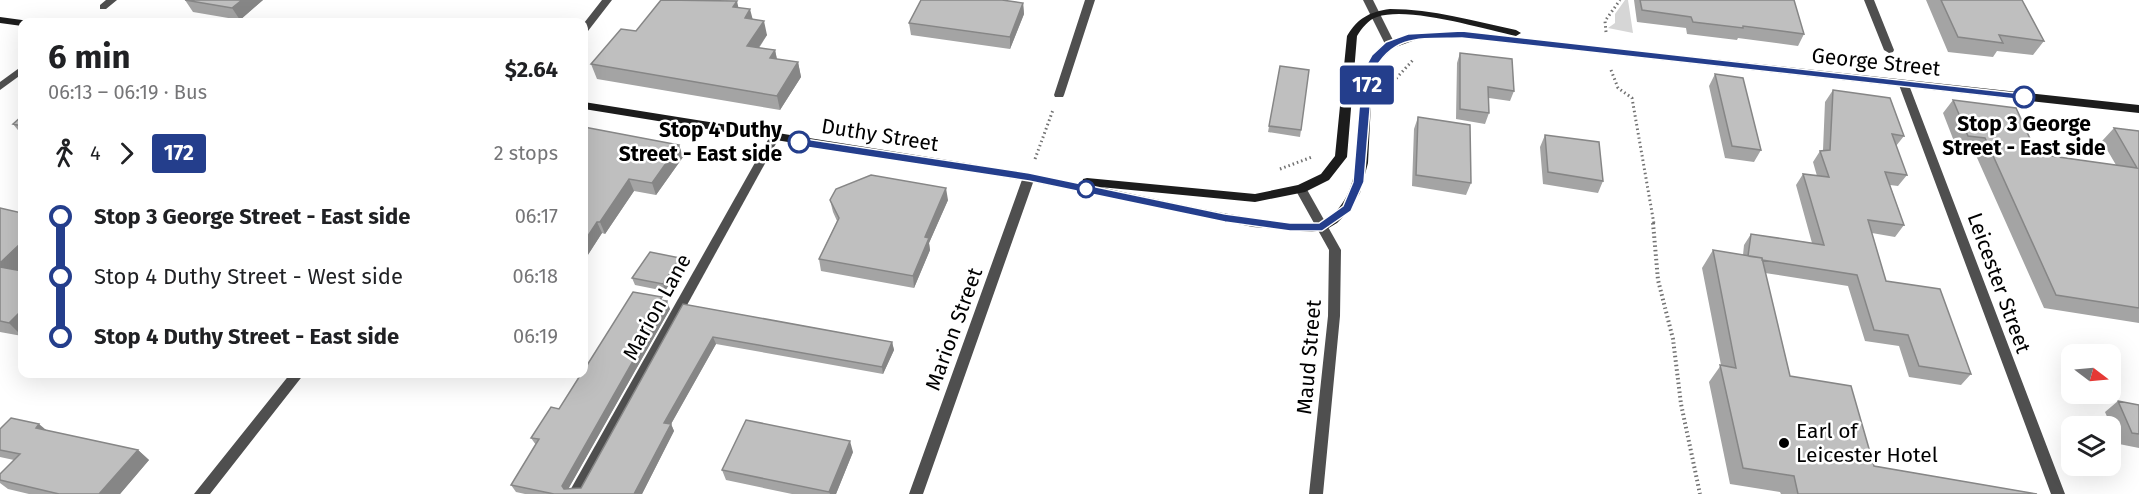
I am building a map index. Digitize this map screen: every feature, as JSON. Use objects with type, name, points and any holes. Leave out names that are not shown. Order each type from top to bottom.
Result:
[{"type":"street","points":[[588,24],[607,0]]},
{"type":"street","points":[[1059,95],[1090,0]]},
{"type":"street","points":[[1322,227],[1347,208],[1359,182],[1368,73],[1376,57],[1390,44],[1368,0]]},
{"type":"street","points":[[1869,0],[1889,50]]},
{"type":"street","name":"George Street","points":[[1374,14],[1392,12],[1416,14],[1609,50]]},
{"type":"street","points":[[1300,189],[1325,177],[1341,157],[1353,36],[1357,27],[1374,14]]},
{"type":"street","points":[[0,20],[18,22]]},
{"type":"street","name":"George Street","points":[[1390,44],[1411,36],[1440,33],[2139,110]]},
{"type":"street","points":[[0,87],[18,72]]},
{"type":"street","name":"Leicester Street","points":[[1904,85],[2058,494]]},
{"type":"street","name":"Duthy Street","points":[[588,107],[1029,177],[1225,218],[1290,227],[1322,227]]},
{"type":"street","name":"Marion Lane","points":[[575,494],[774,138]]},
{"type":"street","name":"Duthy Street","points":[[1029,177],[1255,198],[1300,189]]},
{"type":"street","name":"Marion Street","points":[[915,494],[1029,177]]},
{"type":"street","name":"Maud Street","points":[[1300,189],[1335,250],[1334,304],[1316,494]]},
{"type":"street","points":[[201,494],[294,378]]},
{"type":"path","points":[[1605,29],[1605,21],[1620,0]]},
{"type":"path","points":[[1364,117],[1417,56]]},
{"type":"path","points":[[1611,67],[1618,88],[1632,98],[1653,217],[1658,280],[1673,339],[1681,404],[1700,494]]},
{"type":"path","points":[[1029,177],[1059,95]]},
{"type":"path","points":[[1270,173],[1313,156],[1319,150]]},
{"type":"shaded area","points":[[1625,0],[1628,0],[1633,33],[1608,28],[1615,23],[1615,14]]},
{"type":"building","points":[[185,0],[242,0],[232,8]]},
{"type":"building","points":[[661,0],[737,1],[733,7],[750,9],[745,18],[764,21],[747,46],[775,50],[770,58],[798,62],[777,96],[591,64],[621,29],[636,31]]},
{"type":"building","points":[[921,0],[1002,0],[1023,3],[1010,37],[909,23]]},
{"type":"building","points":[[1640,0],[1794,0],[1804,34],[1693,22],[1691,17],[1642,10]]},
{"type":"building","points":[[1941,0],[2022,0],[2044,41],[1999,35],[2003,43],[1958,37]]},
{"type":"building","points":[[1460,53],[1512,59],[1514,91],[1488,87],[1489,113],[1460,109]]},
{"type":"building","points":[[1280,66],[1309,70],[1301,130],[1269,126]]},
{"type":"building","points":[[1715,74],[1743,78],[1761,150],[1732,146]]},
{"type":"building","points":[[1833,90],[1890,98],[1904,136],[1892,134],[1907,175],[1885,172],[1904,225],[1868,220],[1886,281],[1940,289],[1971,374],[1919,366],[1908,335],[1874,330],[1857,275],[1748,256],[1751,234],[1824,245],[1803,174],[1829,177],[1820,151],[1830,150]]},
{"type":"building","points":[[1953,100],[2016,108],[2037,154],[2137,168],[2114,128],[2139,131],[2139,308],[2056,295],[1985,138],[1968,136]]},
{"type":"building","points":[[1418,117],[1470,125],[1471,183],[1416,175]]},
{"type":"building","points":[[588,128],[679,145],[652,183],[629,179],[600,222],[597,222],[588,236]]},
{"type":"building","points":[[1545,135],[1599,142],[1603,181],[1548,172]]},
{"type":"building","points":[[871,175],[946,188],[925,237],[929,238],[913,276],[819,259],[839,218],[830,200],[836,189]]},
{"type":"building","points":[[0,208],[18,212],[18,246],[0,263]]},
{"type":"building","points":[[1713,250],[1762,258],[1790,376],[1851,386],[1874,466],[2037,494],[1798,494],[1794,476],[1743,468],[1720,365],[1736,368]]},
{"type":"building","points":[[650,252],[680,258],[663,284],[632,278]]},
{"type":"building","points":[[0,267],[18,270],[18,314],[9,323],[0,321]]},
{"type":"building","points":[[633,292],[662,297],[660,300],[667,301],[562,486],[564,489],[581,488],[683,304],[892,342],[882,367],[713,337],[664,423],[671,424],[634,494],[554,494],[511,485],[539,439],[531,438],[551,407],[559,409],[578,378],[588,378],[588,364]]},
{"type":"building","points":[[2121,402],[2139,405],[2139,434],[2132,433],[2119,404]]},
{"type":"building","points":[[11,418],[39,424],[36,428],[138,450],[99,494],[59,494],[0,480],[0,474],[20,454],[0,450],[0,429]]},
{"type":"building","points":[[746,420],[850,441],[829,492],[722,470]]},
{"type":"bus line","name":"172","points":[[799,142],[1029,177],[1225,218],[1290,227],[1322,227],[1347,208],[1359,182],[1368,73],[1376,57],[1390,44],[1411,36],[1440,33],[1462,34],[2024,97]]},
{"type":"place","name":"Stop 3 George Street - East side","points":[[2024,97]]},
{"type":"place","name":"Stop 4 Duthy Street - East side","points":[[799,142]]},
{"type":"place","name":"Earl of Leicester Hotel","points":[[1784,443]]}]
